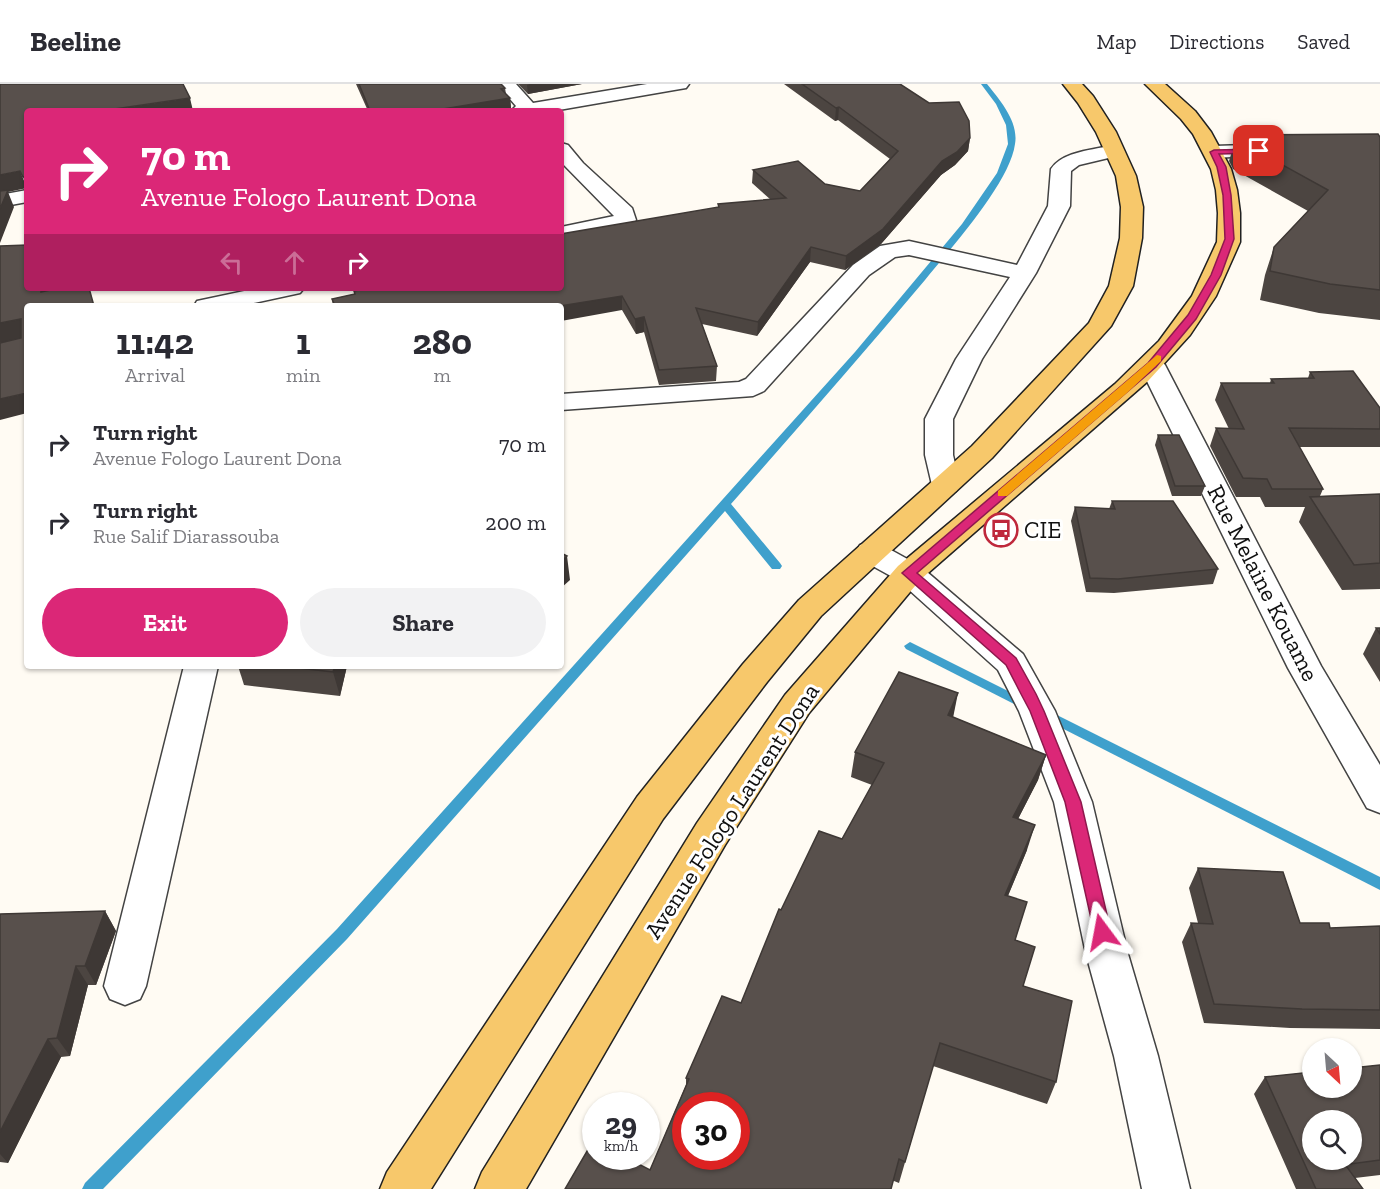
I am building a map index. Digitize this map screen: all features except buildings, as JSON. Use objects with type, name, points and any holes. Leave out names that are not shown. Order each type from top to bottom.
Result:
[{"type":"main road","points":[[404,1189],[650,808],[755,673],[810,608],[982,452],[1099,326],[1121,286],[1131,238],[1132,207],[1126,176],[1107,132],[1072,84]]},
{"type":"main road","name":"Avenue Fologo Laurent Dona","points":[[499,1189],[711,834],[797,704],[909,573],[1152,365],[1192,316],[1216,275],[1230,239],[1227,195],[1221,167],[1204,133],[1190,115],[1154,84]]},
{"type":"street","points":[[506,84],[524,108]]},
{"type":"street","points":[[538,108],[680,84]]},
{"type":"street","points":[[1214,152],[1294,150]]},
{"type":"street","points":[[946,485],[939,455],[939,419],[969,359],[1024,273],[1059,206],[1061,169],[1072,161],[1114,151]]},
{"type":"street","points":[[564,152],[576,167],[624,213],[625,220],[564,233]]},
{"type":"street","points":[[0,201],[24,197]]},
{"type":"street","points":[[564,402],[744,390],[755,385],[861,270],[888,251],[909,248],[1024,273]]},
{"type":"street","points":[[220,303],[278,291]]},
{"type":"street","name":"Rue Melaine Kouame","points":[[1152,365],[1305,668],[1380,798]]},
{"type":"street","points":[[871,552],[909,573],[1011,662],[1037,711],[1073,802],[1107,954],[1136,1056],[1166,1189]]},
{"type":"street","points":[[125,986],[200,669]]},
{"type":"waterway","points":[[91,1189],[342,934],[858,354],[965,226],[1001,173],[1012,144],[1010,125],[999,104],[984,84]]},
{"type":"waterway","points":[[725,504],[776,566]]},
{"type":"waterway","points":[[910,646],[1026,705]]},
{"type":"waterway","points":[[1047,715],[1380,884]]},
{"type":"slow traffic","points":[[1002,493],[1124,390],[1157,359]]},
{"type":"place","name":"CIE","points":[[1001,530]]},
{"type":"route","points":[[1102,932],[1073,802],[1029,694],[1011,662],[909,573],[1152,365],[1192,316],[1216,275],[1230,239],[1227,195],[1221,167],[1214,152],[1259,151]]}]
